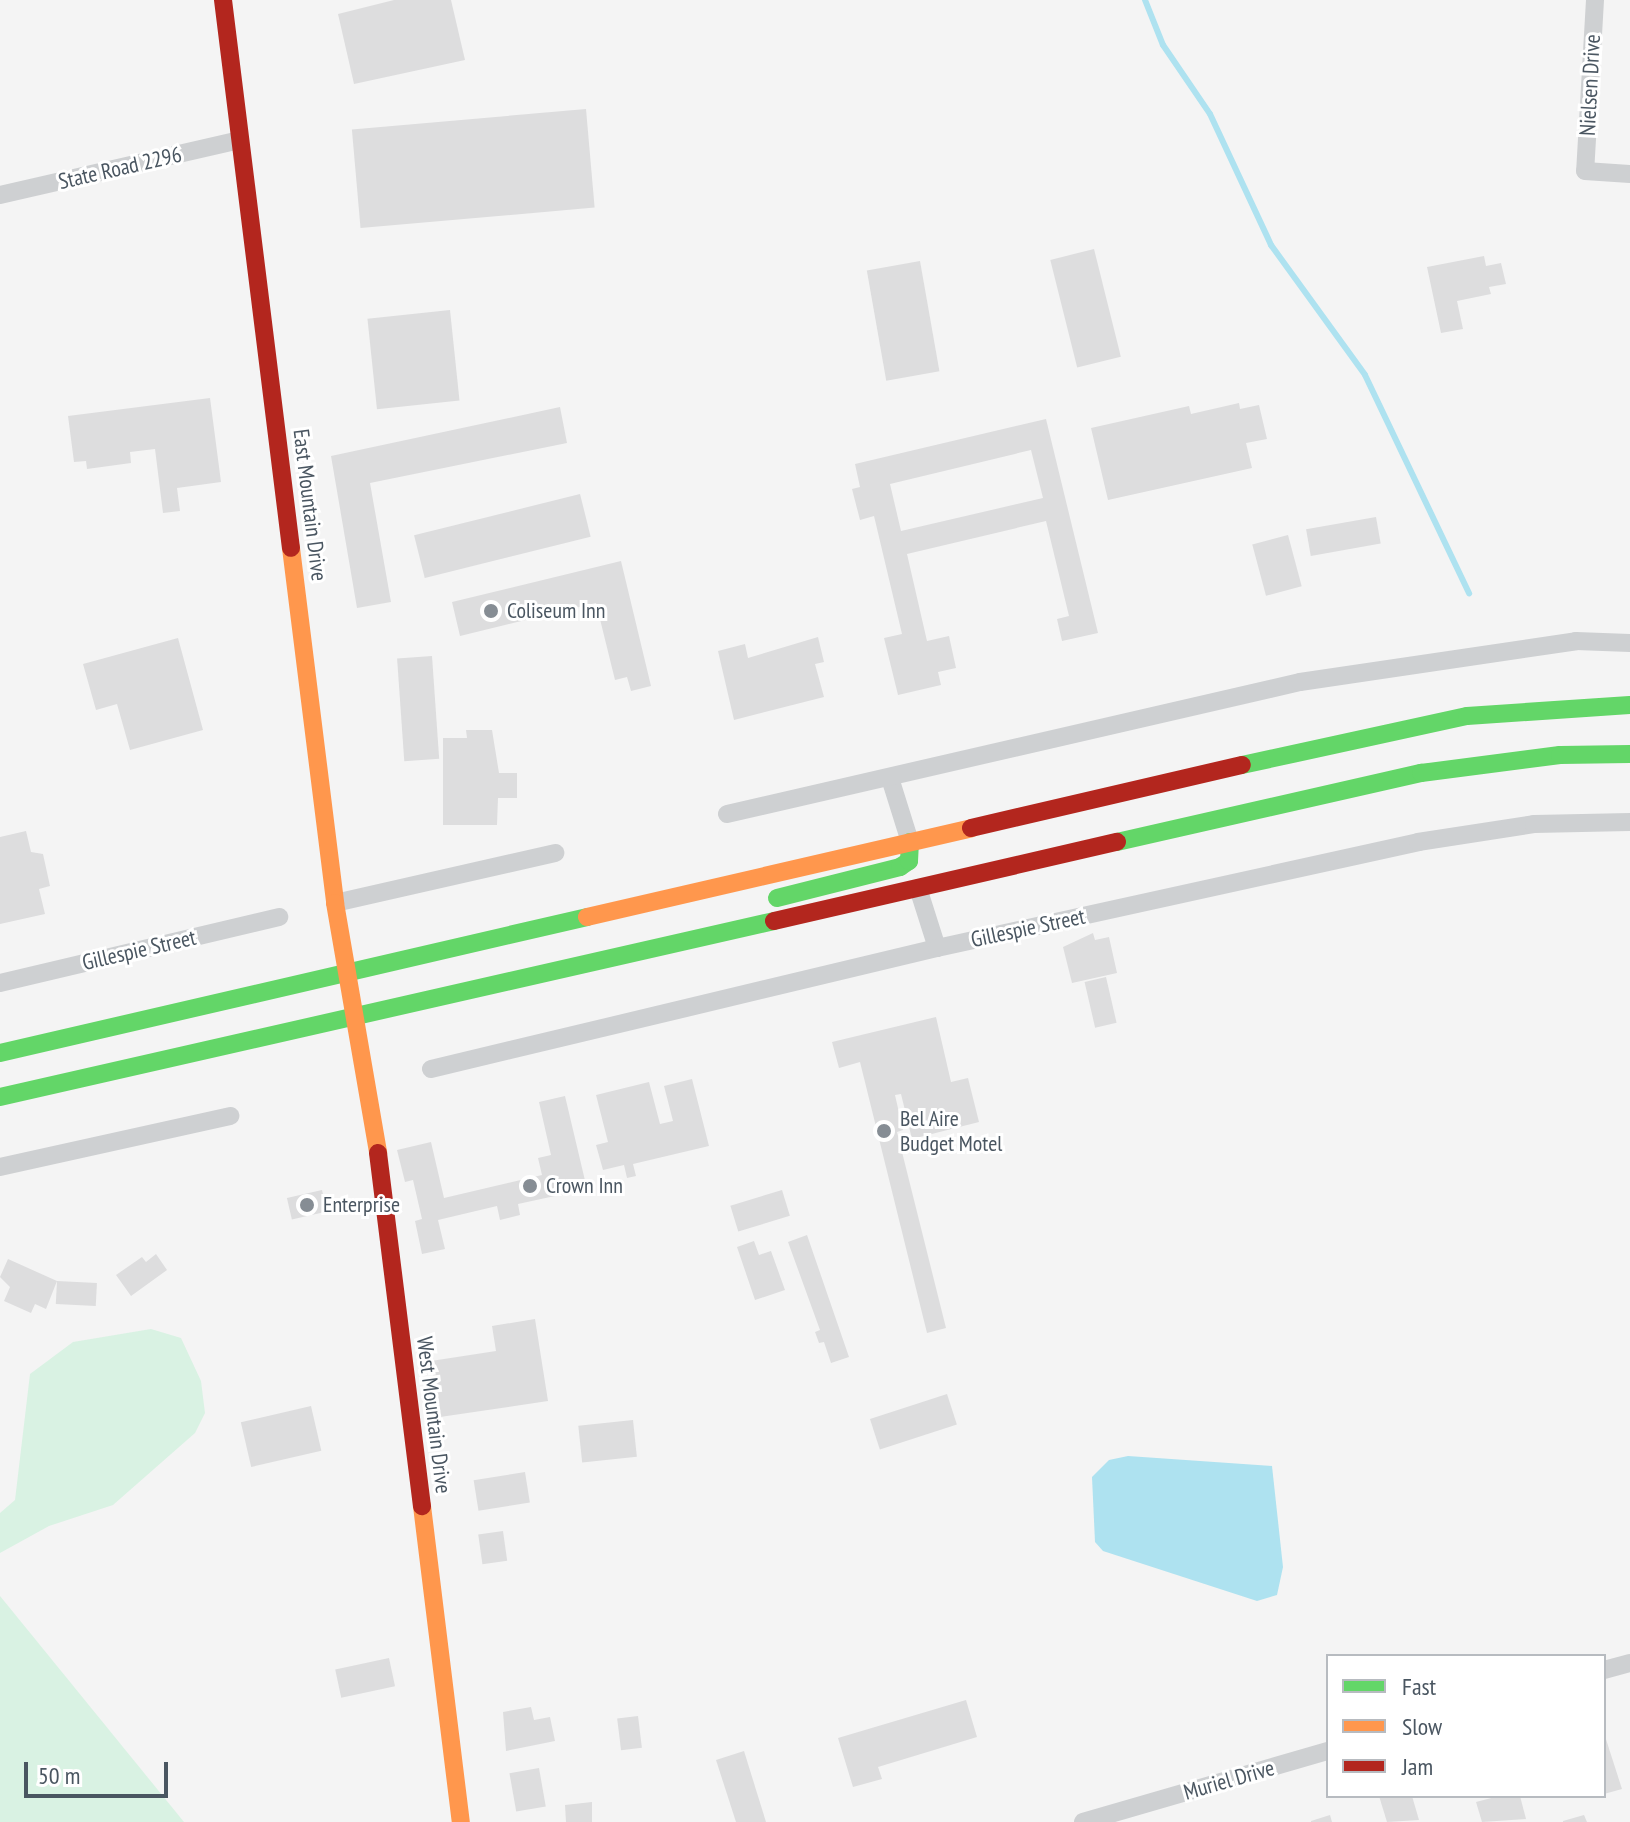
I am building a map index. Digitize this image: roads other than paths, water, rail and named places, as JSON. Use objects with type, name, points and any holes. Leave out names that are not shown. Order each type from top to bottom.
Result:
[{"type":"main road","name":"East Mountain Drive","points":[[223,0],[335,903],[356,1015]]},
{"type":"main road","points":[[0,1053],[1452,719],[1630,705]]},
{"type":"main road","points":[[0,1097],[1421,773],[1560,755],[1630,754]]},
{"type":"main road","points":[[574,965],[692,922],[900,867],[909,861],[910,842]]},
{"type":"main road","name":"West Mountain Drive","points":[[356,1015],[461,1822]]},
{"type":"street","name":"Nielsen Drive","points":[[1595,0],[1585,171],[1630,174]]},
{"type":"street","name":"State Road 2296","points":[[0,195],[240,140]]},
{"type":"street","points":[[727,814],[1300,682],[1576,641],[1630,643]]},
{"type":"street","points":[[890,778],[910,842]]},
{"type":"street","name":"Gillespie Street","points":[[431,1069],[937,948],[1418,842],[1534,824],[1630,822]]},
{"type":"street","points":[[335,903],[555,853]]},
{"type":"street","points":[[918,888],[937,948]]},
{"type":"street","name":"Gillespie Street","points":[[0,983],[279,917]]},
{"type":"street","points":[[0,1167],[230,1116]]},
{"type":"street","points":[[1606,1669],[1630,1663]]},
{"type":"street","name":"Muriel Drive","points":[[1083,1822],[1326,1752]]},
{"type":"water","points":[[1128,1456],[1272,1466],[1283,1567],[1277,1595],[1257,1601],[1103,1551],[1095,1542],[1092,1477],[1109,1460]]},
{"type":"waterway","points":[[1145,0],[1163,45],[1210,114],[1271,245],[1365,375],[1469,593]]},
{"type":"place","name":"Coliseum Inn","points":[[491,611]]},
{"type":"place","name":"Bel Aire Budget Motel","points":[[884,1131]]},
{"type":"place","name":"Crown Inn","points":[[530,1186]]},
{"type":"place","name":"Enterprise","points":[[307,1205]]}]
